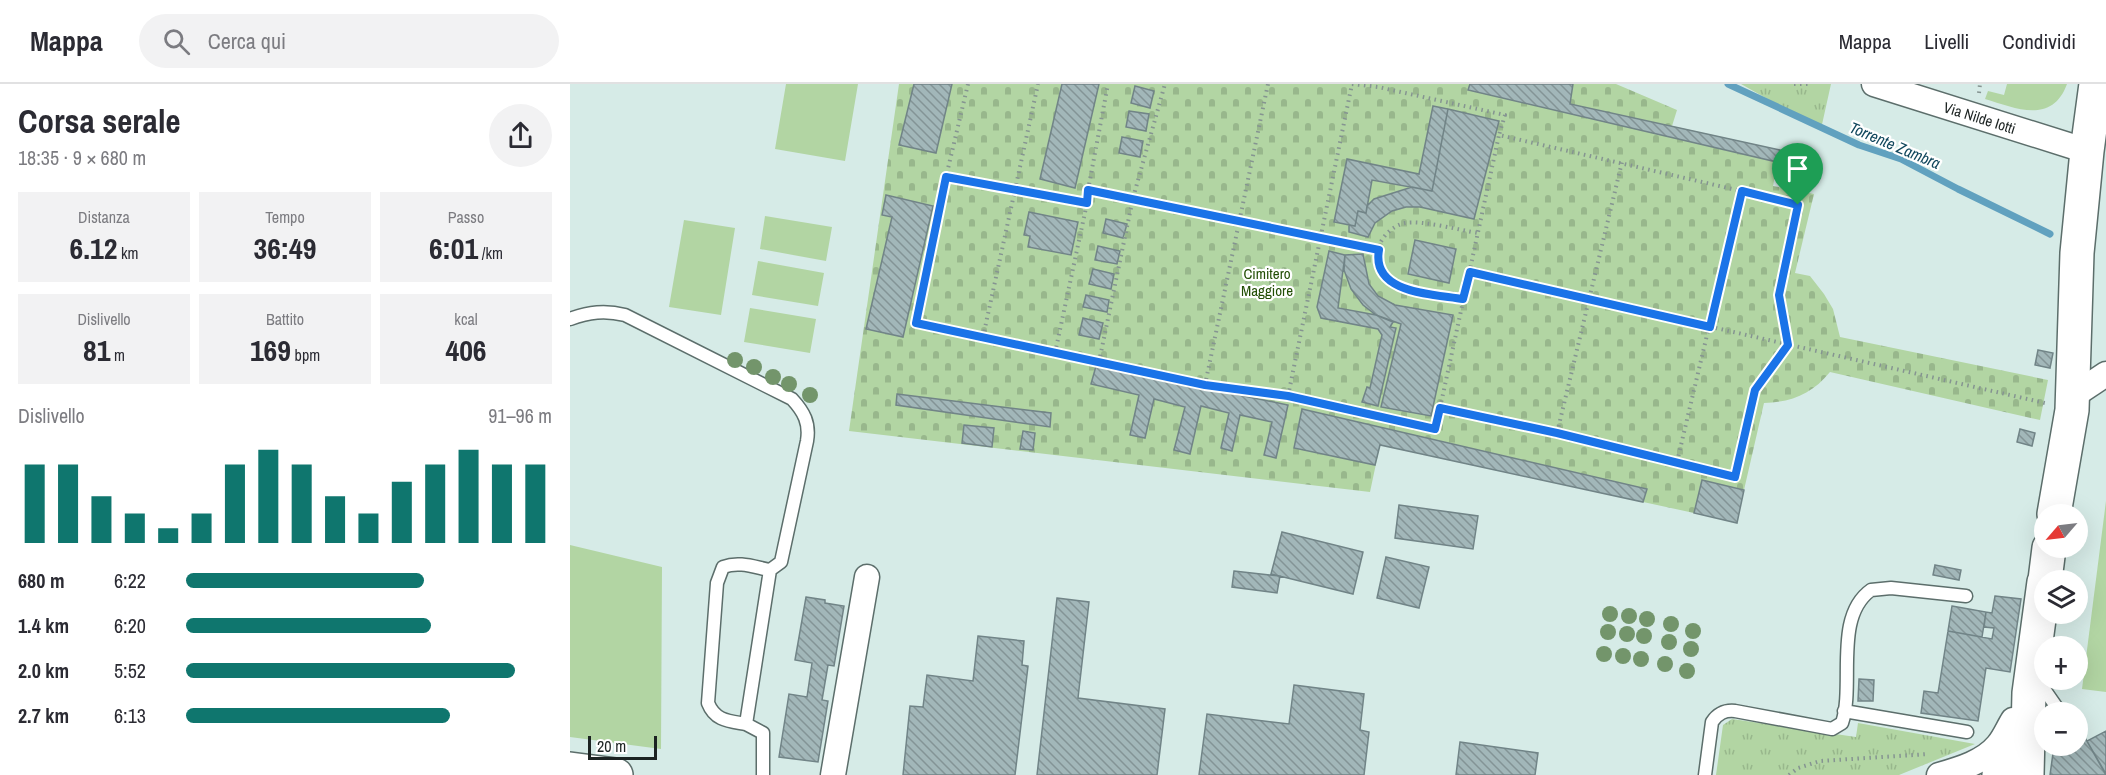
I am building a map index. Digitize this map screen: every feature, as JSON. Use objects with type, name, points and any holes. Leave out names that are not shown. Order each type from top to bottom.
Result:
[{"type":"main road","points":[[2054,504],[2059,399],[2094,134],[2096,84]]},
{"type":"main road","points":[[2027,775],[2031,682],[2039,624]]},
{"type":"main road","points":[[1998,775],[2009,758],[2031,682]]},
{"type":"main road","points":[[570,769],[616,775]]},
{"type":"street","name":"Via Nilde Iotti","points":[[1874,84],[2094,134]]},
{"type":"street","points":[[2059,399],[2106,374]]},
{"type":"street","points":[[833,775],[867,578]]},
{"type":"street","points":[[1937,764],[1980,759],[1997,746],[2031,682]]},
{"type":"lane","points":[[570,319],[599,311],[625,315],[792,399],[803,411],[808,432],[807,441],[781,562],[770,570],[746,724]]},
{"type":"lane","points":[[763,775],[763,733],[746,724],[721,719],[715,715],[708,703],[717,583],[723,567],[740,564],[770,570]]},
{"type":"lane","points":[[1705,775],[1710,730],[1715,717],[1720,713],[1735,711],[1832,729],[1842,723],[1850,623],[1856,606],[1866,594],[1877,588],[1891,588],[1966,596]]},
{"type":"lane","points":[[2031,682],[2050,702]]},
{"type":"lane","points":[[1844,711],[1967,732]]},
{"type":"path","points":[[969,84],[946,177],[916,323],[1205,385],[1288,396],[1435,429],[1505,115],[1379,86],[1352,84],[1288,396]]},
{"type":"path","points":[[983,337],[1038,84]]},
{"type":"path","points":[[1055,353],[1087,203],[1108,84]]},
{"type":"path","points":[[1099,362],[1133,198],[1164,84]]},
{"type":"path","points":[[1205,385],[1268,84]]},
{"type":"path","points":[[1794,84],[1809,84]]},
{"type":"path","points":[[1440,408],[1557,433],[1735,477],[1755,390],[1788,345],[1779,295],[1798,205],[1499,135]]},
{"type":"path","points":[[1557,433],[1622,162]]},
{"type":"path","points":[[946,177],[1087,203]]},
{"type":"path","points":[[1088,190],[1379,250]]},
{"type":"path","points":[[1677,462],[1742,191]]},
{"type":"path","points":[[1463,299],[1394,285],[1380,268],[1379,250],[1385,235],[1393,228],[1413,222],[1478,233]]},
{"type":"path","points":[[1470,272],[1788,345],[2059,399]]},
{"type":"path","points":[[1789,775],[1798,768],[1820,761],[1893,755],[1937,764]]},
{"type":"green space","points":[[786,84],[858,84],[845,161],[775,149]]},
{"type":"green space","name":"Cimitero Maggiore","points":[[899,84],[1616,84],[1677,110],[1672,126],[1780,150],[1773,186],[1814,194],[1795,273],[1810,276],[1824,294],[1833,309],[1840,337],[2048,380],[2040,420],[1830,372],[1816,386],[1801,395],[1784,401],[1764,403],[1744,490],[1702,480],[1694,513],[1380,445],[1370,492],[849,431]]},
{"type":"green space","points":[[1741,84],[1831,84],[1821,129]]},
{"type":"green space","points":[[2007,84],[2067,84],[2060,97],[2052,105],[2042,109],[2020,109],[1985,99],[1988,91],[2004,95]]},
{"type":"green space","points":[[765,216],[832,227],[826,261],[760,249]]},
{"type":"green space","points":[[684,220],[735,228],[721,315],[669,307]]},
{"type":"green space","points":[[758,261],[824,273],[818,306],[752,295]]},
{"type":"green space","points":[[750,308],[816,319],[810,353],[744,342]]},
{"type":"green space","points":[[2106,501],[2106,692],[2088,690],[2088,642]]},
{"type":"green space","points":[[570,545],[662,567],[661,749],[570,737]]},
{"type":"green space","points":[[1732,719],[1856,737],[1858,723],[1975,744],[1899,775],[1716,775],[1723,725]]},
{"type":"building","points":[[914,84],[952,84],[936,153],[899,145]]},
{"type":"building","points":[[1062,84],[1099,84],[1075,188],[1040,179]]},
{"type":"building","points":[[1470,84],[1573,84],[1570,104],[1780,150],[1777,162],[1468,90]]},
{"type":"building","points":[[1135,86],[1154,91],[1150,108],[1131,103]]},
{"type":"building","points":[[1433,106],[1448,109],[1432,191],[1372,180],[1366,213],[1358,211],[1355,226],[1334,222],[1347,159],[1419,174]]},
{"type":"building","points":[[1448,109],[1499,121],[1474,219],[1420,207],[1406,207],[1392,211],[1375,223],[1368,237],[1349,232],[1349,225],[1355,226],[1358,211],[1366,213],[1367,206],[1374,199],[1412,187],[1432,191]]},
{"type":"building","points":[[1129,111],[1149,114],[1146,131],[1126,127]]},
{"type":"building","points":[[1122,137],[1143,141],[1140,157],[1119,153]]},
{"type":"building","points":[[886,195],[933,206],[903,337],[866,329],[892,217],[882,215]]},
{"type":"building","points":[[1029,212],[1078,222],[1071,255],[1028,247],[1030,236],[1024,235]]},
{"type":"building","points":[[1106,219],[1127,224],[1123,238],[1103,233]]},
{"type":"building","points":[[1415,240],[1456,249],[1449,283],[1408,274]]},
{"type":"building","points":[[1098,246],[1120,251],[1117,264],[1095,260]]},
{"type":"building","points":[[1329,251],[1345,255],[1338,308],[1376,315],[1393,322],[1390,327],[1396,328],[1378,406],[1362,402],[1367,387],[1370,388],[1382,335],[1378,329],[1321,318],[1317,307]]},
{"type":"building","points":[[1363,254],[1369,284],[1378,296],[1395,305],[1453,315],[1431,416],[1381,407],[1401,324],[1376,315],[1363,305],[1351,289],[1344,270],[1345,255]]},
{"type":"building","points":[[1093,269],[1114,274],[1111,289],[1089,284]]},
{"type":"building","points":[[1086,295],[1109,300],[1107,312],[1083,307]]},
{"type":"building","points":[[1083,318],[1103,323],[1099,339],[1079,335]]},
{"type":"building","points":[[2038,350],[2053,353],[2050,368],[2035,365]]},
{"type":"building","points":[[1096,366],[1288,405],[1276,458],[1264,455],[1272,422],[1240,415],[1232,451],[1221,448],[1229,413],[1201,406],[1190,454],[1174,450],[1185,407],[1154,399],[1145,438],[1130,435],[1139,395],[1091,384]]},
{"type":"building","points":[[897,394],[1051,413],[1050,427],[896,405]]},
{"type":"building","points":[[1302,409],[1647,489],[1643,502],[1380,445],[1375,465],[1294,448]]},
{"type":"building","points":[[964,425],[994,428],[992,447],[962,443]]},
{"type":"building","points":[[2020,429],[2035,433],[2032,446],[2017,442]]},
{"type":"building","points":[[1023,431],[1035,433],[1033,450],[1020,449]]},
{"type":"building","points":[[1702,480],[1744,490],[1737,523],[1694,513]]},
{"type":"building","points":[[1399,505],[1478,516],[1473,549],[1395,538]]},
{"type":"building","points":[[1282,532],[1363,552],[1353,594],[1271,574]]},
{"type":"building","points":[[1386,557],[1429,567],[1419,608],[1377,598]]},
{"type":"building","points":[[1935,565],[1961,570],[1959,580],[1933,575]]},
{"type":"building","points":[[1234,571],[1280,576],[1277,593],[1232,587]]},
{"type":"building","points":[[1995,596],[2021,599],[2010,672],[1986,668],[1978,721],[1921,713],[1924,691],[1938,693],[1948,631],[1992,639],[1994,628],[1984,627],[1986,612],[1992,613]]},
{"type":"building","points":[[806,597],[844,606],[834,666],[828,665],[822,700],[828,701],[818,762],[779,757],[789,694],[807,697],[812,663],[795,660]]},
{"type":"building","points":[[1057,598],[1089,602],[1078,698],[1165,709],[1157,775],[1037,775]]},
{"type":"building","points":[[1952,606],[1986,612],[1982,637],[1948,631]]},
{"type":"building","points":[[978,636],[1024,641],[1022,665],[1028,666],[1015,775],[903,775],[910,706],[923,707],[927,675],[973,681]]},
{"type":"building","points":[[1859,679],[1874,680],[1873,701],[1858,701]]},
{"type":"building","points":[[1294,685],[1364,694],[1360,730],[1369,732],[1364,775],[1199,775],[1207,714],[1289,724]]},
{"type":"building","points":[[2106,731],[2106,774],[2088,743],[2088,740]]},
{"type":"building","points":[[1460,742],[1538,753],[1535,775],[1456,775]]},
{"type":"building","points":[[2088,743],[2106,775],[2050,775],[2053,756],[2088,756]]},
{"type":"waterway","name":"Torrente Zambra","points":[[1728,84],[1859,145],[1901,159],[2050,234]]},
{"type":"route","points":[[946,177],[1087,203],[1088,190],[1379,250],[1380,268],[1386,278],[1394,285],[1405,289],[1463,299],[1470,272],[1710,327],[1742,191],[1798,205],[1779,295],[1788,345],[1755,390],[1735,477],[1557,433],[1440,408],[1435,429],[1288,396],[1205,385],[916,323],[946,177]]}]
